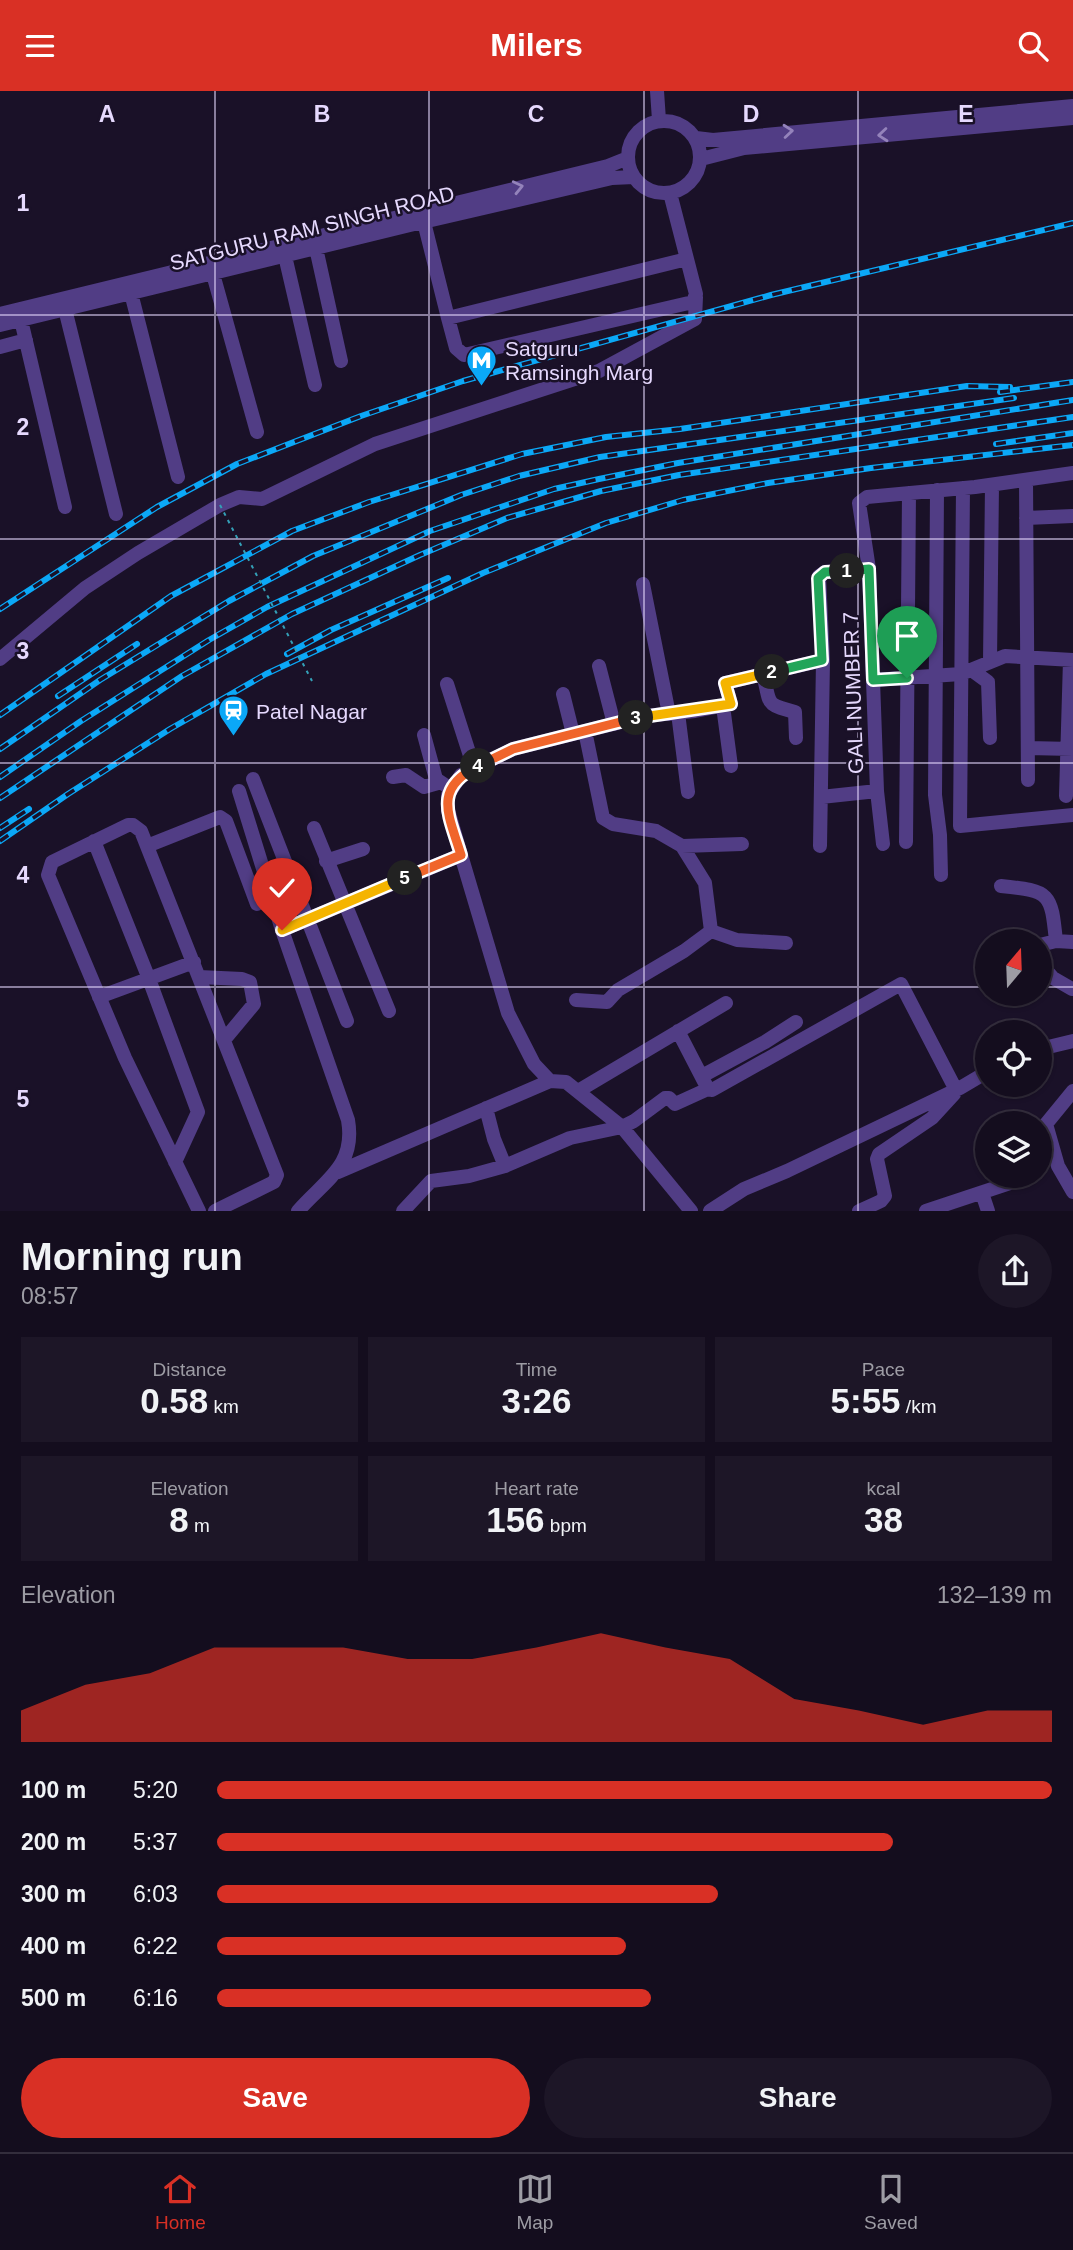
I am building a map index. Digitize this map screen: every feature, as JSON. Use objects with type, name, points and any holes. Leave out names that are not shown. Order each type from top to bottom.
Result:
[{"type":"street","points":[[657,91],[659,120]]},
{"type":"street","points":[[696,138],[713,140],[1073,106]]},
{"type":"street","points":[[701,159],[744,148],[1073,118]]},
{"type":"street","points":[[659,120],[673,121],[686,127],[696,138],[701,159],[691,181],[685,187],[670,193],[656,192],[644,187],[634,177],[628,158],[631,141],[643,127],[659,120]]},
{"type":"street","name":"SATGURU RAM SINGH ROAD","points":[[0,314],[608,166],[628,158]]},
{"type":"street","name":"SATGURU RAM SINGH ROAD","points":[[0,325],[612,178],[634,177]]},
{"type":"street","points":[[0,659],[85,588],[220,505],[239,497],[262,499],[375,444],[599,371],[695,319],[696,297],[670,193]]},
{"type":"street","points":[[424,222],[456,348],[464,355],[693,302],[696,297]]},
{"type":"street","points":[[316,248],[341,361]]},
{"type":"street","points":[[285,256],[316,385]]},
{"type":"street","points":[[448,319],[687,259]]},
{"type":"street","points":[[213,274],[257,432]]},
{"type":"street","points":[[131,293],[178,477]]},
{"type":"street","points":[[65,309],[116,514]]},
{"type":"street","points":[[21,320],[65,507]]},
{"type":"street","points":[[0,347],[26,340]]},
{"type":"street","points":[[906,842],[909,493],[992,485],[1073,473]]},
{"type":"street","points":[[1026,479],[1028,780]]},
{"type":"street","points":[[990,662],[992,485]]},
{"type":"street","points":[[963,488],[967,673],[960,826],[1073,815]]},
{"type":"street","points":[[937,491],[935,795],[941,875]]},
{"type":"street","name":"GALI NUMBER 7","points":[[883,845],[877,791],[869,569],[859,507],[861,500],[867,497],[909,493]]},
{"type":"street","points":[[1026,517],[1073,516]]},
{"type":"street","points":[[820,846],[822,660],[819,576],[825,572],[869,569]]},
{"type":"street","points":[[643,584],[674,713],[688,792]]},
{"type":"street","points":[[873,680],[967,673],[1005,656],[1071,660],[1070,749],[1066,796]]},
{"type":"street","points":[[393,777],[406,775],[424,787],[444,786],[460,775],[513,749],[645,716],[731,704],[725,683],[822,660]]},
{"type":"street","points":[[598,666],[614,724]]},
{"type":"street","points":[[967,673],[988,682],[990,738]]},
{"type":"street","points":[[763,674],[770,703],[779,710],[795,712],[796,738]]},
{"type":"street","points":[[446,684],[474,768]]},
{"type":"street","points":[[563,694],[579,732],[603,818],[613,824],[656,831],[682,846],[705,883],[711,931]]},
{"type":"street","points":[[723,706],[731,766]]},
{"type":"street","points":[[424,736],[448,795],[448,810],[508,1013],[534,1064],[550,1080]]},
{"type":"street","points":[[1028,748],[1070,749]]},
{"type":"street","points":[[253,779],[347,1021]]},
{"type":"street","points":[[239,791],[282,930],[348,1120],[349,1147],[338,1172]]},
{"type":"street","points":[[821,797],[877,791]]},
{"type":"street","points":[[147,846],[220,817],[226,821],[257,904]]},
{"type":"street","points":[[199,1210],[125,1058],[47,871],[52,862],[128,825],[134,825],[141,831],[277,1175],[274,1182],[215,1210]]},
{"type":"street","points":[[314,828],[389,1011]]},
{"type":"street","points":[[94,841],[198,1112],[175,1162]]},
{"type":"street","points":[[682,846],[741,844]]},
{"type":"street","points":[[326,861],[363,849]]},
{"type":"street","points":[[282,930],[461,855]]},
{"type":"street","points":[[1002,886],[1032,889],[1048,900],[1052,906],[1056,941]]},
{"type":"street","points":[[711,931],[737,940],[786,943]]},
{"type":"street","points":[[576,1000],[607,1002],[618,990],[684,951],[711,931]]},
{"type":"street","points":[[1052,942],[1073,942]]},
{"type":"street","points":[[99,997],[194,962]]},
{"type":"street","points":[[200,977],[242,979],[250,982],[254,1004],[224,1039]]},
{"type":"street","points":[[1052,977],[1073,989]]},
{"type":"street","points":[[678,1031],[705,1083],[712,1090],[901,983],[958,1089]]},
{"type":"street","points":[[578,1091],[726,1003]]},
{"type":"street","points":[[403,1210],[431,1181],[469,1176],[505,1166],[570,1138],[622,1127],[665,1098],[675,1104],[796,1022]]},
{"type":"street","points":[[1052,1046],[1073,1041]]},
{"type":"street","points":[[710,1210],[744,1189],[787,1171],[975,1079]]},
{"type":"street","points":[[298,1210],[338,1172],[550,1080],[566,1082],[622,1127],[691,1210]]},
{"type":"street","points":[[859,1210],[881,1201],[885,1196],[877,1159],[879,1154],[932,1118],[958,1089]]},
{"type":"street","points":[[1073,1091],[1046,1124],[1058,1166],[1073,1192]]},
{"type":"street","points":[[486,1108],[505,1166]]},
{"type":"street","points":[[1052,1168],[1058,1166]]},
{"type":"street","points":[[926,1210],[996,1188]]},
{"type":"street","points":[[982,1193],[988,1210]]},
{"type":"path","points":[[220,505],[312,681]]},
{"type":"railway","points":[[0,609],[157,507],[237,464],[361,416],[463,381],[771,295],[1073,223]]},
{"type":"railway","points":[[1000,392],[1073,382]]},
{"type":"railway","points":[[0,715],[171,596],[292,531],[369,502],[522,454],[606,437],[680,429],[967,386],[1010,387]]},
{"type":"railway","points":[[0,749],[100,680],[229,601],[313,556],[461,495],[519,476],[600,457],[1014,398]]},
{"type":"railway","points":[[0,777],[81,721],[209,640],[267,607],[430,531],[554,489],[599,479],[678,463],[1073,400]]},
{"type":"railway","points":[[0,798],[182,676],[292,614],[507,518],[601,491],[679,475],[1073,417]]},
{"type":"railway","points":[[996,444],[1073,433]]},
{"type":"railway","points":[[0,841],[170,729],[266,674],[483,573],[606,523],[683,500],[768,483],[871,468],[1073,445]]},
{"type":"railway","points":[[287,654],[331,630],[448,578]]},
{"type":"railway","points":[[58,696],[137,644]]},
{"type":"railway","points":[[0,828],[29,809]]},
{"type":"place","name":"Satguru Ramsingh Marg","points":[[482,387]]},
{"type":"place","name":"Patel Nagar","points":[[233,738]]},
{"type":"route","points":[[282,930],[461,855],[448,810],[448,795],[460,775],[474,768],[513,749],[645,716],[731,704],[725,683],[822,660],[818,578],[825,572],[869,569],[873,680],[907,678]]}]
